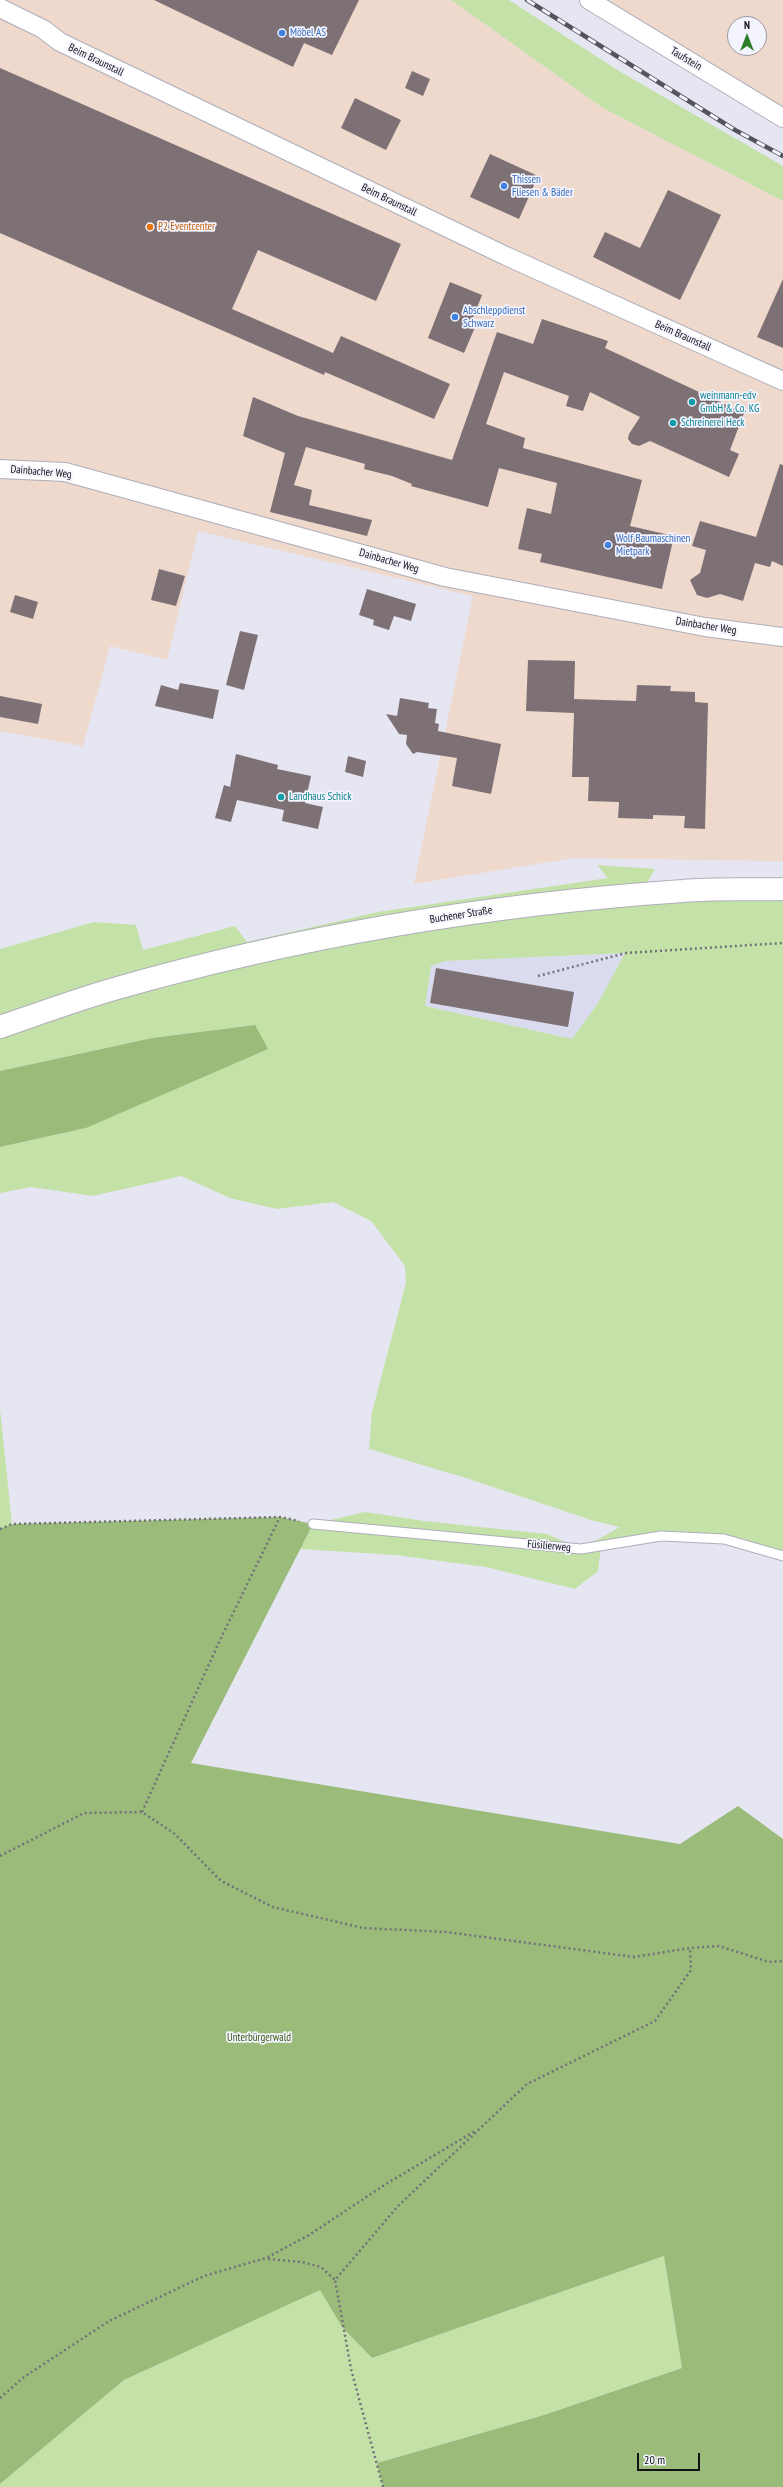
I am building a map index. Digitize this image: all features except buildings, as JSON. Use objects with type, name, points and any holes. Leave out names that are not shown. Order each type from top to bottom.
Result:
[{"type":"main road","name":"Buchener Straße","points":[[0,1027],[145,981],[231,959],[341,935],[473,912],[684,890],[783,889]]},
{"type":"street","name":"Taufstein","points":[[589,0],[783,118]]},
{"type":"street","name":"Beim Braunstall","points":[[0,8],[43,30],[60,42],[506,256],[783,381]]},
{"type":"street","name":"Dainbacher Weg","points":[[0,469],[65,472],[445,577],[705,627],[783,637]]},
{"type":"lane","name":"Füsilierweg","points":[[313,1524],[581,1549],[661,1536],[724,1540],[783,1556]]},
{"type":"path","points":[[538,976],[626,953],[783,943]]},
{"type":"path","points":[[0,1529],[12,1524],[280,1517],[313,1524]]},
{"type":"path","points":[[142,1812],[220,1640],[280,1517]]},
{"type":"path","points":[[0,1856],[84,1813],[142,1812],[175,1834],[221,1880],[273,1907],[363,1928],[446,1932],[634,1957],[690,1948],[719,1946],[769,1962],[783,1961]]},
{"type":"path","points":[[335,2280],[398,2206],[527,2084],[655,2022],[691,1970],[690,1948]]},
{"type":"path","points":[[0,2398],[24,2378],[109,2322],[204,2276],[266,2258],[309,2235],[386,2184],[480,2128]]},
{"type":"path","points":[[266,2258],[302,2262],[321,2267],[335,2280],[351,2370],[383,2487]]},
{"type":"shaded area","points":[[0,0],[451,0],[603,108],[783,201],[783,861],[573,858],[414,884],[473,596],[198,531],[167,660],[110,646],[83,746],[0,731]]},
{"type":"shaded area","points":[[603,0],[783,0],[783,110]]},
{"type":"shaded area","points":[[626,953],[598,1003],[572,1039],[425,1006],[431,966],[445,961]]},
{"type":"green space","points":[[451,0],[509,0],[619,71],[783,166],[783,201],[603,108]]},
{"type":"green space","points":[[597,865],[655,869],[641,894],[783,889],[783,1556],[724,1539],[661,1536],[601,1546],[598,1571],[575,1589],[486,1567],[395,1555],[300,1549],[313,1524],[365,1512],[424,1521],[547,1534],[581,1549],[620,1527],[591,1520],[466,1478],[369,1449],[372,1412],[406,1283],[405,1266],[371,1221],[333,1202],[277,1209],[230,1198],[181,1176],[93,1196],[31,1187],[0,1193],[0,1147],[86,1128],[255,1025],[152,1038],[0,1071],[0,949],[94,922],[136,925],[143,950],[235,926],[247,942],[378,912],[608,878]],"holes":[[[625,953],[598,1003],[572,1039],[425,1006],[431,966],[445,961]]]},
{"type":"green space","points":[[255,1025],[268,1049],[86,1128],[0,1147],[0,1071],[152,1038]]},
{"type":"green space","points":[[0,1409],[12,1524],[0,1529]]},
{"type":"green space","name":"Unterbürgerwald","points":[[280,1517],[313,1524],[191,1763],[680,1844],[738,1806],[783,1839],[783,2487],[383,2487],[377,2463],[544,2415],[682,2368],[664,2256],[372,2358],[342,2327],[320,2290],[124,2380],[0,2484],[0,1529],[12,1524]]},
{"type":"green space","points":[[664,2256],[682,2368],[544,2415],[377,2463],[383,2487],[0,2487],[0,2484],[124,2380],[320,2289],[342,2327],[372,2358]]},
{"type":"railway","points":[[527,0],[735,130],[783,156]]},
{"type":"place","name":"Möbel AS","points":[[282,33]]},
{"type":"place","name":"Thissen Fliesen & Bäder","points":[[504,186]]},
{"type":"place","name":"P2 Eventcenter","points":[[150,227]]},
{"type":"place","name":"Abschleppdienst Schwarz","points":[[455,317]]},
{"type":"place","name":"weinmann-edv GmbH & Co. KG","points":[[692,402]]},
{"type":"place","name":"Schreinerei Heck","points":[[673,423]]},
{"type":"place","name":"Wolf Baumaschinen Mietpark","points":[[608,545]]},
{"type":"place","name":"Landhaus Schick","points":[[281,797]]}]
